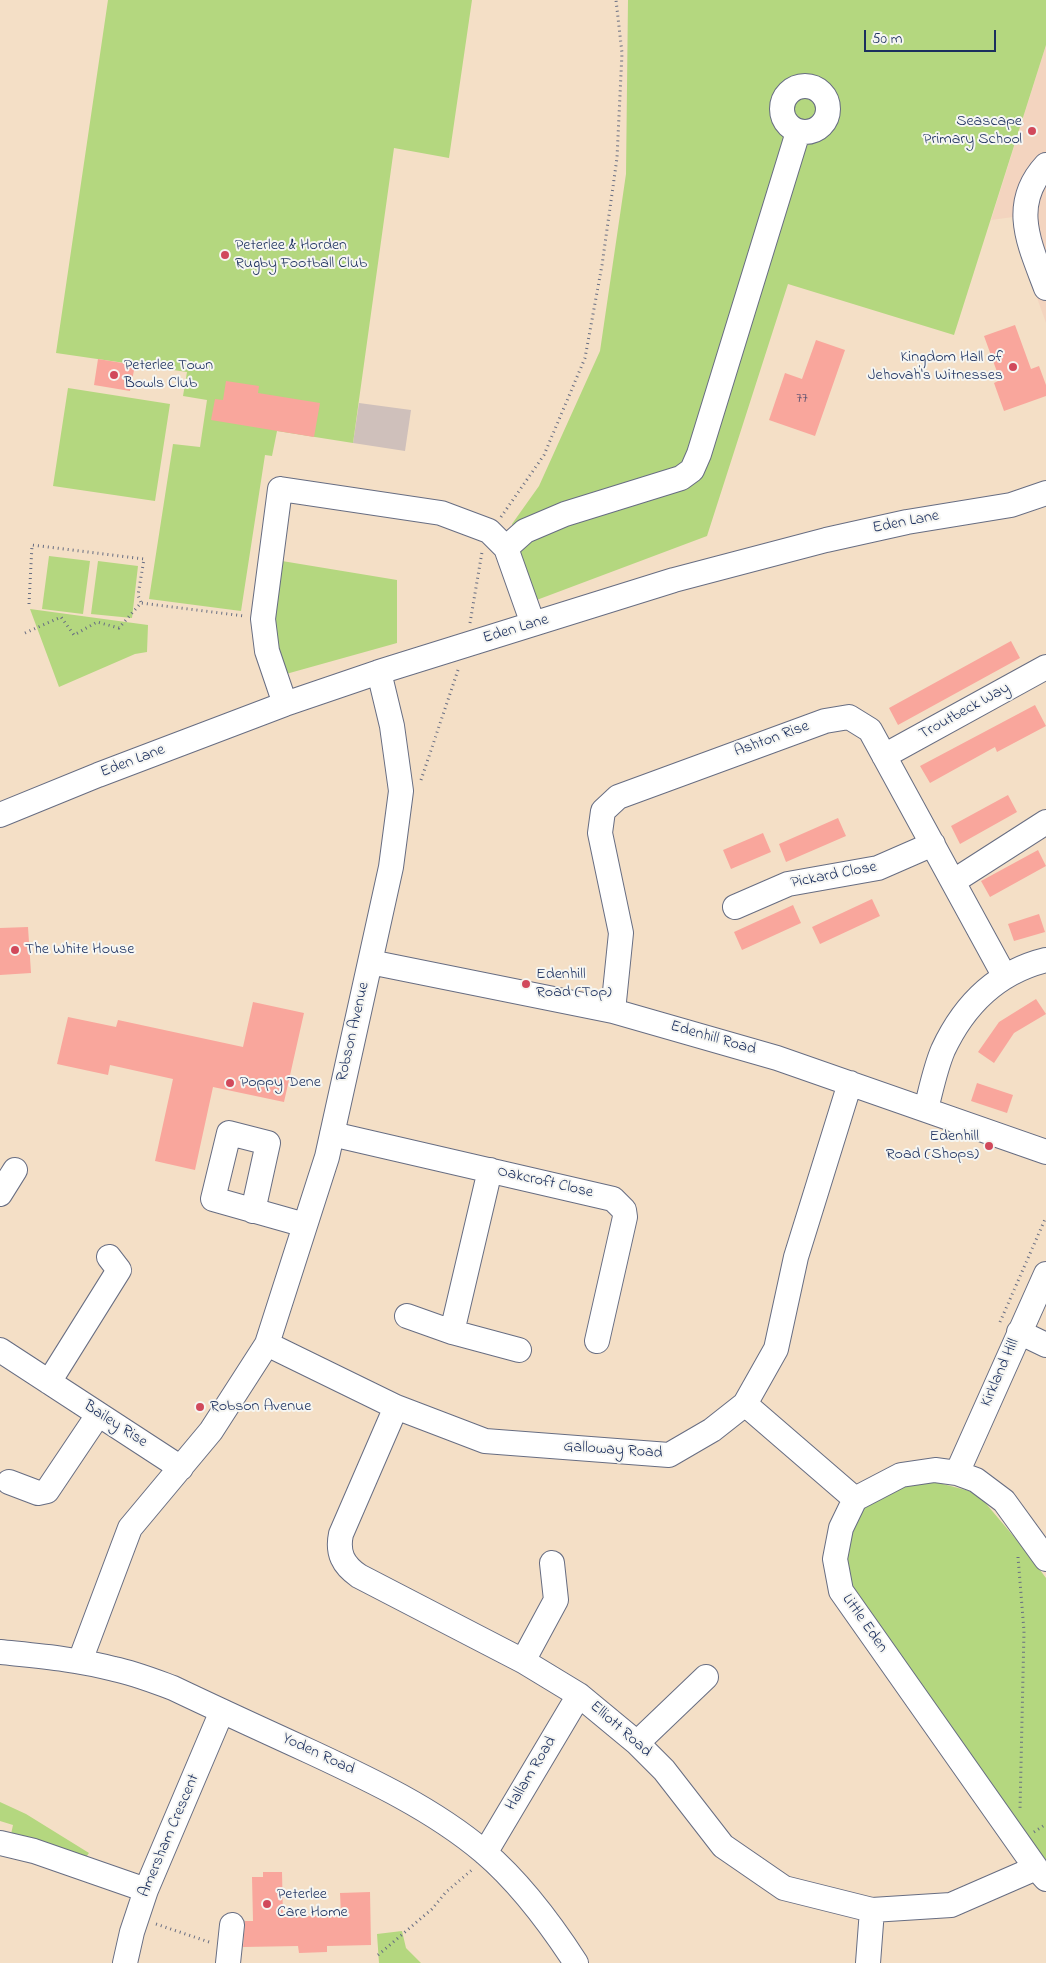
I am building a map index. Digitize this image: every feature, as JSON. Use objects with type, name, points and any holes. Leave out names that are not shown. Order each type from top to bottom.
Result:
[{"type":"street","points":[[506,548],[525,530],[564,514],[681,478],[692,470],[702,444],[798,132]]},
{"type":"street","points":[[1046,166],[1032,182],[1024,210],[1026,232],[1046,288]]},
{"type":"street","points":[[285,704],[267,651],[263,619],[280,489],[442,513],[490,531],[506,548],[532,624]]},
{"type":"street","name":"Eden Lane","points":[[0,816],[98,775],[285,704],[380,672],[674,580],[826,540],[907,522],[1011,505],[1046,493]]},
{"type":"street","name":"Troutbeck Way","points":[[884,756],[1046,667]]},
{"type":"street","name":"Robson Avenue","points":[[80,1661],[130,1528],[211,1431],[267,1344],[326,1157],[391,867],[400,791],[392,726],[380,672]]},
{"type":"street","name":"Ashton Rise","points":[[612,1011],[621,933],[600,834],[603,811],[618,798],[825,720],[849,716],[870,730],[1005,977]]},
{"type":"street","points":[[954,881],[1046,822]]},
{"type":"street","name":"Pickard Close","points":[[735,907],[788,884],[878,868],[933,844]]},
{"type":"street","points":[[926,1109],[942,1052],[960,1018],[980,996],[1005,977],[1028,964],[1046,960]]},
{"type":"street","name":"Edenhill Road","points":[[370,962],[612,1011],[777,1058],[1046,1152]]},
{"type":"street","name":"Galloway Road","points":[[267,1344],[396,1407],[485,1441],[670,1455],[712,1430],[745,1404],[776,1349],[796,1257],[850,1083]]},
{"type":"street","name":"Oakcroft Close","points":[[332,1134],[614,1199],[624,1210],[625,1217],[597,1341]]},
{"type":"street","points":[[0,1194],[15,1170]]},
{"type":"street","points":[[452,1332],[490,1170]]},
{"type":"street","points":[[253,1210],[305,1225]]},
{"type":"street","points":[[49,1382],[119,1270],[109,1257]]},
{"type":"street","name":"Kirkland Hill","points":[[957,1472],[1046,1274]]},
{"type":"street","points":[[407,1316],[452,1332],[519,1350]]},
{"type":"street","points":[[1019,1332],[1046,1345]]},
{"type":"street","name":"Bailey Rise","points":[[0,1350],[181,1468]]},
{"type":"street","points":[[745,1404],[855,1499],[901,1475],[935,1470],[957,1472],[976,1480],[1004,1501],[1046,1560]]},
{"type":"street","name":"Elliott Road","points":[[396,1407],[341,1534],[340,1552],[344,1562],[359,1576],[523,1661],[579,1695],[637,1743],[664,1770],[723,1846],[784,1888],[872,1910],[951,1905],[1041,1873]]},
{"type":"street","points":[[8,1482],[38,1494],[47,1491],[98,1414]]},
{"type":"street","name":"Little Eden","points":[[855,1499],[841,1528],[835,1559],[840,1591],[1041,1873]]},
{"type":"street","points":[[523,1661],[556,1600],[552,1564]]},
{"type":"street","name":"Yoden Road","points":[[0,1652],[80,1661],[116,1669],[173,1688],[366,1778],[436,1818],[479,1861],[520,1889],[556,1932],[576,1963]]},
{"type":"street","points":[[637,1743],[706,1677]]},
{"type":"street","name":"Hallam Road","points":[[479,1861],[579,1695]]},
{"type":"street","name":"Amersham Crescent","points":[[125,1963],[146,1890],[222,1711]]},
{"type":"street","points":[[0,1843],[34,1851],[146,1890]]},
{"type":"street","points":[[868,1963],[872,1910]]},
{"type":"street","points":[[228,1956],[232,1925]]},
{"type":"path","points":[[420,784],[466,645],[484,537],[544,456],[585,358],[602,265],[617,158],[622,53],[616,0]]},
{"type":"path","points":[[29,604],[32,545],[144,559],[138,596],[141,603]]},
{"type":"path","points":[[141,603],[263,619]]},
{"type":"path","points":[[24,633],[60,616],[74,636],[97,622],[119,628],[141,603]]},
{"type":"path","points":[[1016,1549],[1024,1631],[1019,1843]]},
{"type":"path","points":[[1019,1843],[1046,1824]]},
{"type":"path","points":[[378,1955],[432,1909],[446,1892],[479,1861]]},
{"type":"path","points":[[137,1917],[228,1956]]},
{"type":"shaded area","name":"Seascape Primary School","points":[[1046,45],[1046,323],[1016,239],[1013,217],[991,220]]},
{"type":"shaded area","points":[[359,403],[411,410],[405,451],[353,443]]},
{"type":"green space","name":"Peterlee & Horden Rugby Football Club","points":[[108,0],[472,0],[449,158],[394,148],[353,443],[277,431],[272,456],[265,455],[241,611],[149,599],[173,444],[200,447],[207,400],[183,396],[187,372],[56,353]]},
{"type":"green space","points":[[628,0],[1046,0],[1046,45],[954,335],[788,284],[707,536],[534,601],[512,524],[539,486],[600,351],[626,174]]},
{"type":"green space","points":[[68,388],[170,404],[155,501],[53,486]]},
{"type":"green space","points":[[49,556],[90,561],[83,614],[42,609]]},
{"type":"green space","points":[[276,560],[397,580],[397,643],[286,674],[269,619]]},
{"type":"green space","points":[[98,561],[138,566],[132,618],[91,614]]},
{"type":"green space","points":[[30,609],[148,625],[147,652],[135,654],[59,687]]},
{"type":"green space","points":[[920,1478],[977,1493],[1046,1578],[1046,1869],[845,1585],[847,1530],[870,1496]]},
{"type":"green space","points":[[0,1802],[26,1814],[89,1853],[84,1860],[10,1839],[13,1825],[0,1821]]},
{"type":"green space","points":[[402,1931],[406,1948],[421,1963],[379,1963],[377,1934]]},
{"type":"building","name":"Kingdom Hall of Jehovah's Witnesses","points":[[1015,325],[1031,369],[1039,366],[1046,385],[1046,396],[1004,411],[994,383],[1000,380],[984,336]]},
{"type":"building","points":[[816,340],[845,350],[815,436],[769,420],[785,373],[802,379]]},
{"type":"building","name":"Peterlee Town Bowls Club","points":[[98,359],[135,365],[130,391],[94,385]]},
{"type":"building","points":[[226,381],[259,386],[258,393],[320,403],[314,437],[211,420],[215,399],[223,400]]},
{"type":"building","points":[[1011,641],[1020,658],[898,725],[889,708]]},
{"type":"building","points":[[1035,705],[1046,726],[997,752],[995,747],[930,783],[920,766]]},
{"type":"building","points":[[1008,795],[1017,812],[960,844],[951,826]]},
{"type":"building","points":[[838,818],[846,836],[786,862],[779,844]]},
{"type":"building","points":[[763,833],[771,852],[731,869],[723,850]]},
{"type":"building","points":[[1038,850],[1046,866],[990,897],[981,881]]},
{"type":"building","points":[[872,899],[880,916],[820,944],[812,927]]},
{"type":"building","points":[[793,905],[801,923],[742,950],[734,932]]},
{"type":"building","points":[[1039,914],[1045,932],[1014,941],[1008,924]]},
{"type":"building","name":"The White House","points":[[28,927],[31,973],[0,975],[0,928]]},
{"type":"building","points":[[1036,999],[1046,1014],[1014,1033],[994,1063],[978,1052],[999,1022]]},
{"type":"building","name":"Poppy Dene","points":[[253,1002],[304,1013],[284,1102],[213,1087],[195,1170],[155,1161],[173,1079],[110,1065],[108,1075],[57,1064],[68,1017],[116,1027],[118,1020],[243,1047]]},
{"type":"building","points":[[977,1083],[1013,1095],[1007,1113],[971,1101]]},
{"type":"building","name":"Peterlee Care Home","points":[[263,1872],[282,1872],[283,1917],[341,1915],[340,1893],[370,1892],[371,1945],[327,1946],[327,1952],[299,1953],[298,1946],[243,1947],[245,1921],[253,1921],[252,1877],[263,1877]]},
{"type":"place","name":"Seascape Primary School","points":[[1032,131]]},
{"type":"place","name":"Peterlee & Horden Rugby Football Club","points":[[225,255]]},
{"type":"place","name":"Kingdom Hall of Jehovah's Witnesses","points":[[1013,367]]},
{"type":"place","name":"Peterlee Town Bowls Club","points":[[114,375]]},
{"type":"place","name":"The White House","points":[[15,950]]},
{"type":"place","name":"Edenhill Road (Top)","points":[[526,984]]},
{"type":"place","name":"Poppy Dene","points":[[230,1083]]},
{"type":"place","name":"Edenhill Road (Shops)","points":[[989,1146]]},
{"type":"place","name":"Robson Avenue","points":[[200,1407]]},
{"type":"place","name":"Peterlee Care Home","points":[[267,1904]]}]
